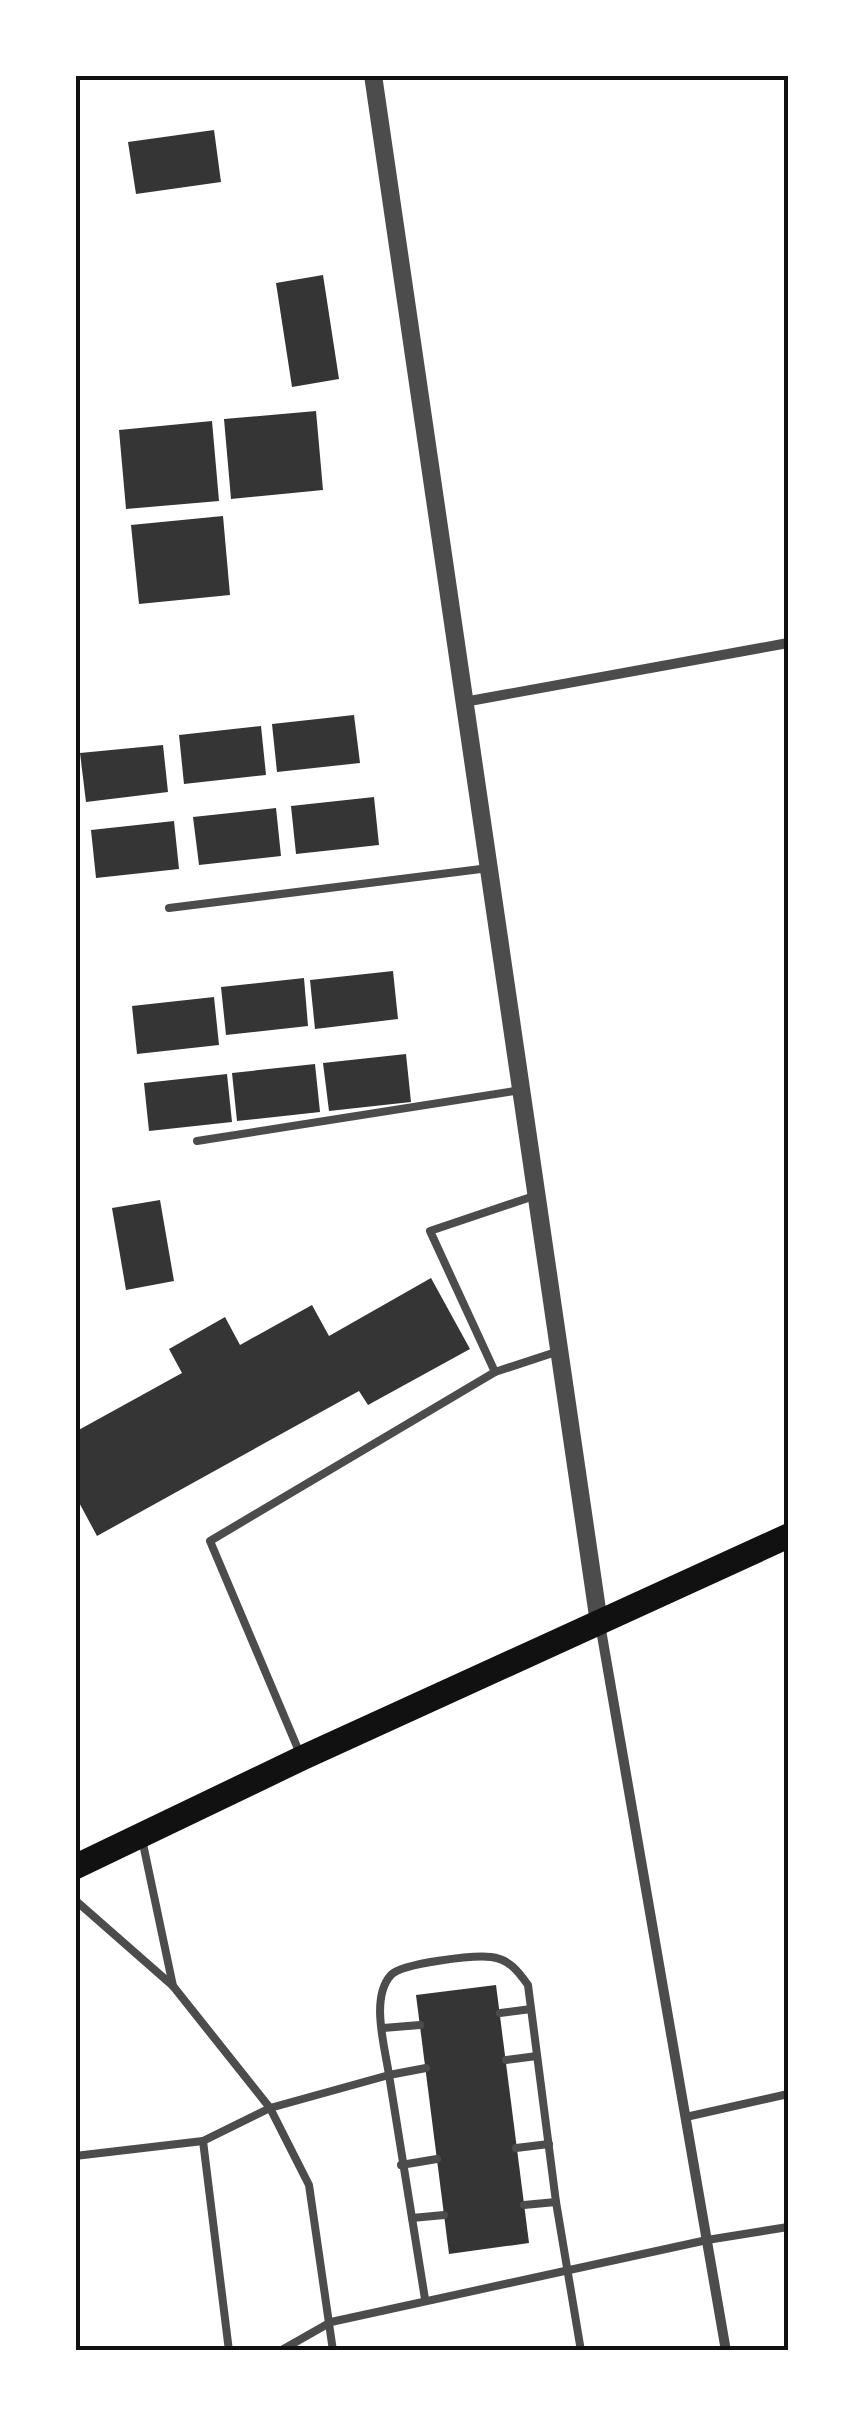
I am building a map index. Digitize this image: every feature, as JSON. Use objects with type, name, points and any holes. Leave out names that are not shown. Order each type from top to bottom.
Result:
[{"type":"main road","points":[[75,1868],[302,1758],[788,1536]]},
{"type":"street","points":[[373,75],[600,1623],[726,2351]]},
{"type":"street","points":[[464,702],[788,643]]},
{"type":"lane","points":[[169,908],[489,868]]},
{"type":"lane","points":[[197,1141],[521,1090]]},
{"type":"lane","points":[[495,1372],[430,1231],[536,1195]]},
{"type":"lane","points":[[302,1758],[210,1541],[495,1372],[560,1351]]},
{"type":"lane","points":[[142,1836],[173,1986]]},
{"type":"lane","points":[[75,1900],[173,1986],[270,2108],[309,2185],[333,2351]]},
{"type":"lane","points":[[425,2299],[401,2165],[381,1995],[392,1974],[408,1966],[492,1957],[514,1966],[528,1985],[580,2351]]},
{"type":"lane","points":[[500,2013],[532,2008]]},
{"type":"lane","points":[[383,2028],[420,2025]]},
{"type":"lane","points":[[506,2060],[537,2056]]},
{"type":"lane","points":[[75,2156],[204,2141],[270,2108],[426,2068]]},
{"type":"lane","points":[[686,2117],[788,2094]]},
{"type":"lane","points":[[204,2141],[229,2351],[247,2351]]},
{"type":"lane","points":[[516,2148],[549,2144]]},
{"type":"lane","points":[[401,2165],[438,2159]]},
{"type":"lane","points":[[524,2206],[556,2202]]},
{"type":"lane","points":[[412,2218],[444,2215]]},
{"type":"lane","points":[[280,2351],[331,2322],[425,2299],[707,2240],[788,2227]]},
{"type":"building","points":[[214,130],[221,182],[136,194],[128,142]]},
{"type":"building","points":[[323,275],[339,379],[292,387],[276,283]]},
{"type":"building","points":[[316,411],[323,490],[231,499],[224,419]]},
{"type":"building","points":[[212,421],[219,501],[126,509],[119,430]]},
{"type":"building","points":[[223,516],[230,595],[139,604],[131,525]]},
{"type":"building","points":[[354,715],[360,763],[277,772],[272,724]]},
{"type":"building","points":[[261,726],[266,775],[184,784],[179,735]]},
{"type":"building","points":[[163,745],[168,792],[86,802],[80,753]]},
{"type":"building","points":[[374,797],[379,845],[296,854],[291,806]]},
{"type":"building","points":[[276,808],[281,856],[199,865],[193,817]]},
{"type":"building","points":[[174,821],[179,869],[96,878],[91,830]]},
{"type":"building","points":[[393,971],[398,1019],[315,1029],[310,980]]},
{"type":"building","points":[[304,978],[308,1026],[226,1035],[221,987]]},
{"type":"building","points":[[214,997],[219,1045],[137,1054],[132,1006]]},
{"type":"building","points":[[406,1054],[411,1102],[329,1111],[323,1063]]},
{"type":"building","points":[[315,1064],[320,1112],[237,1121],[232,1073]]},
{"type":"building","points":[[227,1074],[232,1122],[149,1131],[144,1083]]},
{"type":"building","points":[[160,1200],[174,1281],[126,1290],[112,1208]]},
{"type":"building","points":[[431,1278],[470,1349],[368,1405],[359,1391],[97,1536],[75,1495],[75,1432],[182,1373],[169,1349],[225,1317],[240,1345],[312,1305],[329,1336]]},
{"type":"building","points":[[496,1985],[529,2243],[449,2254],[416,1995]]}]
